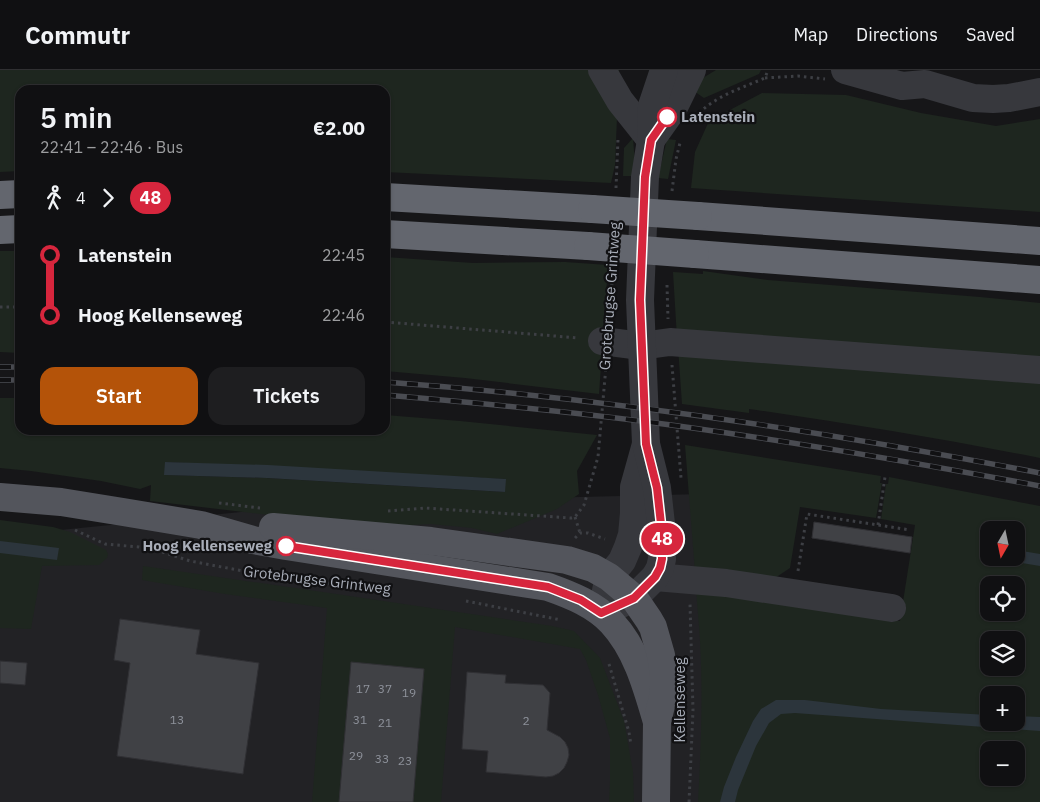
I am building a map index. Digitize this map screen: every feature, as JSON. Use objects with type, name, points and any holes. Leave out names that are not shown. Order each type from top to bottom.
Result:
[{"type":"highway","points":[[0,195],[15,194]]},
{"type":"highway","points":[[390,197],[698,216],[1040,241]]},
{"type":"highway","points":[[0,230],[15,229]]},
{"type":"highway","points":[[390,234],[588,246],[1040,280]]},
{"type":"main road","name":"Grotebrugse Grintweg","points":[[0,497],[61,502],[201,525],[252,540],[286,546],[548,587],[581,600],[601,613]]},
{"type":"main road","name":"Grotebrugse Grintweg","points":[[201,525],[250,526],[432,541],[567,560],[593,568],[609,577]]},
{"type":"main road","points":[[609,577],[634,598],[653,627],[661,655],[664,687],[657,722],[656,802]]},
{"type":"main road","points":[[601,613],[612,623],[639,667],[657,722]]},
{"type":"street","points":[[602,70],[620,100],[651,140]]},
{"type":"street","name":"Grotebrugse Grintweg","points":[[601,613],[634,598],[655,577],[662,559],[657,488],[646,444],[640,300],[645,177],[651,140],[652,106],[664,70]]},
{"type":"street","name":"Grotebrugse Grintweg","points":[[651,140],[672,109],[692,70]]},
{"type":"street","points":[[845,70],[902,86],[917,77],[972,98],[1009,98],[1040,92]]},
{"type":"street","points":[[605,341],[641,346],[670,342],[1040,370]]},
{"type":"street","name":"Grotebrugse Grintweg","points":[[601,613],[609,577],[622,562],[632,535],[634,487],[646,444]]},
{"type":"street","points":[[655,577],[726,583],[892,608]]},
{"type":"path","points":[[705,107],[736,89],[765,78],[768,70]]},
{"type":"path","points":[[616,188],[620,100]]},
{"type":"path","name":"Grotebrugse Grintweg","points":[[580,533],[575,517],[584,506],[598,457],[605,341],[613,267]]},
{"type":"path","points":[[0,307],[15,307]]},
{"type":"path","points":[[390,322],[570,337]]},
{"type":"path","points":[[878,525],[885,477]]},
{"type":"path","points":[[795,594],[807,514],[910,530]]},
{"type":"path","name":"Grotebrugse Grintweg","points":[[68,528],[105,544],[139,547],[198,563],[320,583],[362,584]]},
{"type":"path","name":"Kellenseweg","points":[[689,802],[693,710],[690,598]]},
{"type":"path","points":[[460,600],[567,622]]},
{"type":"path","points":[[609,662],[629,732],[631,749]]},
{"type":"shaded area","points":[[0,70],[619,70],[615,165],[611,183],[390,172],[390,85],[15,85],[15,171],[0,172]]},
{"type":"shaded area","points":[[716,70],[761,70],[759,74],[704,98],[688,87]]},
{"type":"shaded area","points":[[762,93],[846,95],[921,113],[996,126],[1040,119],[1040,212],[691,188],[695,152],[709,121]]},
{"type":"shaded area","points":[[633,138],[636,176],[623,176],[624,148]]},
{"type":"shaded area","points":[[667,139],[676,140],[668,179],[658,178]]},
{"type":"shaded area","points":[[0,251],[15,251],[15,353],[0,352]]},
{"type":"shaded area","points":[[390,257],[473,263],[565,262],[608,265],[599,394],[465,378],[390,371]]},
{"type":"shaded area","points":[[703,271],[768,280],[1040,303],[1040,366],[677,338],[673,272],[703,274]]},
{"type":"shaded area","points":[[678,347],[1040,374],[1040,458],[786,414],[749,409],[749,413],[682,404]]},
{"type":"shaded area","points":[[0,398],[15,398],[15,435],[390,435],[390,415],[597,435],[577,471],[579,494],[557,509],[497,534],[472,528],[431,524],[371,527],[150,501],[151,485],[140,489],[101,481],[0,468]],"holes":[[[165,462],[505,479],[505,492],[267,478],[165,475]]]},
{"type":"shaded area","points":[[685,445],[881,476],[880,483],[882,483],[876,518],[800,507],[790,568],[775,578],[695,572]]},
{"type":"shaded area","points":[[165,462],[268,465],[506,479],[505,492],[267,478],[164,475]]},
{"type":"shaded area","points":[[889,477],[1040,506],[1040,802],[698,802],[701,681],[696,587],[900,621],[915,525],[881,519],[886,484],[888,484]]},
{"type":"shaded area","points":[[703,494],[704,802],[0,802],[0,536],[331,503]]},
{"type":"shaded area","points":[[0,520],[53,527],[70,532],[106,550],[107,558],[99,565],[42,566],[31,629],[0,628]]},
{"type":"shaded area","points":[[0,541],[59,548],[57,560],[0,553]]},
{"type":"shaded area","points":[[1025,552],[1040,554],[1040,566],[1025,564]]},
{"type":"shaded area","points":[[143,566],[552,626],[574,631],[600,658],[624,721],[633,772],[634,802],[609,802],[610,738],[598,695],[586,660],[580,649],[455,627],[441,802],[312,802],[327,608],[142,580]]},
{"type":"shaded area","points":[[776,700],[805,700],[881,709],[980,714],[980,727],[795,713],[781,714],[769,723],[756,746],[735,802],[720,802],[736,757],[753,721],[761,709]]},
{"type":"shaded area","points":[[1025,716],[1040,717],[1040,731],[1025,730]]},
{"type":"building","points":[[814,522],[912,537],[910,553],[812,538]]},
{"type":"building","points":[[120,619],[200,630],[196,654],[259,663],[243,774],[117,756],[130,663],[114,660]]},
{"type":"building","points":[[0,661],[27,663],[25,685],[0,683]]},
{"type":"building","points":[[351,662],[424,669],[413,802],[339,802]]},
{"type":"building","points":[[467,672],[506,675],[505,683],[543,685],[550,693],[547,730],[560,737],[568,748],[567,762],[559,773],[546,777],[486,772],[488,751],[462,749]]},
{"type":"railway","points":[[0,367],[15,367]]},
{"type":"railway","points":[[0,380],[15,380]]},
{"type":"railway","points":[[390,382],[550,397],[714,418],[877,443],[1040,473]]},
{"type":"railway","points":[[390,395],[528,408],[671,425],[856,453],[1040,486]]},
{"type":"bus line","name":"48","points":[[286,546],[548,587],[581,600],[601,613],[634,598],[655,577],[662,559],[662,542],[657,488],[646,444],[640,300],[645,177],[651,140],[667,117]]},
{"type":"place","name":"Latenstein","points":[[667,117]]},
{"type":"place","name":"Hoog Kellenseweg","points":[[286,546]]}]
